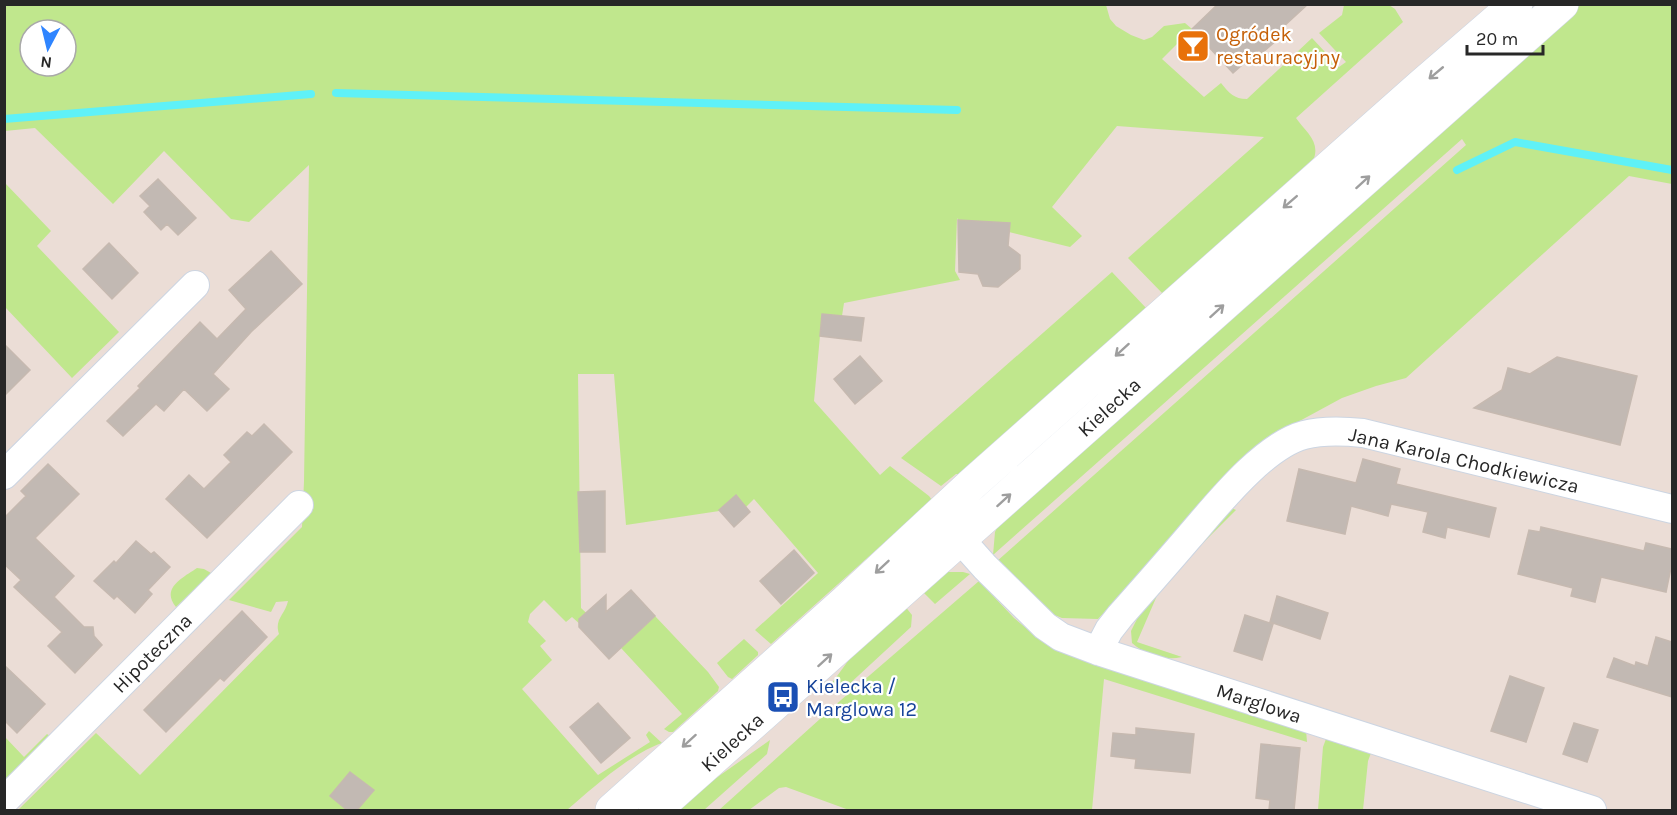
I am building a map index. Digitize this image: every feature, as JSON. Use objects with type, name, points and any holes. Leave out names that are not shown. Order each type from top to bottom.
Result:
[{"type":"main road","name":"Kielecka","points":[[612,810],[845,602],[972,484],[1516,4]]},
{"type":"main road","name":"Kielecka","points":[[655,810],[1562,4]]},
{"type":"street","points":[[4,475],[195,285]]},
{"type":"street","name":"Jana Karola Chodkiewicza","points":[[1098,651],[1109,630],[1120,616],[1233,486],[1284,444],[1302,435],[1340,431],[1363,434],[1672,509]]},
{"type":"street","points":[[960,539],[962,509],[972,484]]},
{"type":"street","name":"Hipoteczna","points":[[4,801],[299,505]]},
{"type":"street","name":"Marglowa","points":[[925,528],[941,530],[960,539],[1045,626],[1061,637],[1098,651],[1592,810]]},
{"type":"green space","points":[[5,5],[1106,5],[1110,19],[1116,26],[1144,40],[1152,37],[1164,26],[1185,23],[1192,29],[1162,59],[1204,97],[1221,83],[1232,95],[1247,99],[1312,38],[1339,67],[1346,62],[1319,33],[1342,15],[1344,5],[1389,5],[1395,9],[1403,22],[1296,118],[1313,141],[1314,158],[1164,295],[1128,258],[1264,137],[1117,126],[1052,207],[1082,236],[1070,247],[1009,232],[1010,223],[958,220],[957,218],[955,271],[960,280],[844,303],[842,316],[822,314],[814,401],[880,475],[890,466],[932,500],[771,644],[755,630],[818,573],[754,499],[746,507],[626,525],[614,374],[578,374],[581,608],[597,623],[582,626],[572,617],[566,622],[544,600],[530,614],[528,622],[546,641],[540,646],[552,660],[522,689],[598,775],[650,742],[646,735],[649,731],[662,743],[624,763],[567,810],[18,810],[96,733],[140,775],[279,634],[278,624],[288,601],[276,602],[271,612],[229,600],[302,527],[304,481],[309,165],[249,222],[231,219],[164,151],[113,204],[35,128],[5,131]]},
{"type":"green space","points":[[1578,5],[1672,5],[1672,184],[1629,176],[1406,378],[1342,398],[1283,430],[1224,480],[1098,619],[1062,618],[1042,610],[996,562],[1466,145],[1462,139],[993,555],[995,532],[999,523]]},
{"type":"green space","points":[[5,183],[51,231],[37,246],[119,332],[72,378],[5,307]]},
{"type":"green space","points":[[1112,272],[1147,309],[962,474],[956,474],[941,486],[901,458]]},
{"type":"green space","points":[[1227,506],[1236,510],[1162,584],[1137,642],[1182,657],[1162,657],[1143,651],[1132,643],[1131,631],[1153,587]]},
{"type":"green space","points":[[197,568],[211,573],[176,607],[172,600],[172,589],[180,579]]},
{"type":"green space","points":[[948,572],[970,574],[935,604],[922,591],[940,575]]},
{"type":"green space","points":[[979,581],[1014,618],[1038,638],[1069,655],[1306,730],[1307,742],[1104,679],[1092,810],[849,810],[786,787],[779,788],[749,810],[719,810],[841,700]]},
{"type":"green space","points":[[904,605],[912,615],[911,627],[845,688],[829,687],[851,657]]},
{"type":"green space","points":[[655,616],[708,672],[719,687],[718,691],[673,732],[664,729],[682,714],[621,648]]},
{"type":"green space","points":[[744,639],[758,652],[758,655],[732,679],[717,663]]},
{"type":"green space","points":[[47,734],[50,736],[5,781],[5,737],[24,757]]},
{"type":"green space","points":[[1326,739],[1371,753],[1368,761],[1363,810],[1318,810],[1323,747]]},
{"type":"green space","points":[[770,740],[767,754],[704,810],[674,810],[685,800]]},
{"type":"building","points":[[1218,4],[1308,4],[1282,28],[1286,32],[1262,53],[1259,50],[1233,73],[1192,29]]},
{"type":"building","points":[[158,179],[196,218],[178,235],[167,224],[161,230],[144,212],[150,206],[140,196]]},
{"type":"building","points":[[958,220],[1010,223],[1008,246],[1020,255],[1020,269],[998,287],[983,286],[978,274],[959,272]]},
{"type":"building","points":[[109,243],[138,273],[112,299],[83,269]]},
{"type":"building","points":[[271,251],[302,284],[251,332],[213,374],[229,389],[207,411],[184,389],[164,411],[156,404],[123,436],[107,421],[200,322],[217,339],[246,309],[229,290]]},
{"type":"building","points":[[822,314],[864,318],[861,341],[820,336]]},
{"type":"building","points":[[4,344],[30,370],[4,396]]},
{"type":"building","points":[[860,356],[882,381],[855,404],[834,379]]},
{"type":"building","points":[[1557,357],[1637,376],[1620,445],[1474,408],[1502,390],[1508,368],[1530,374]]},
{"type":"building","points":[[264,424],[292,452],[207,538],[166,499],[189,475],[204,489],[231,462],[224,455],[247,432],[252,436]]},
{"type":"building","points":[[1363,459],[1400,469],[1396,484],[1496,508],[1489,537],[1447,527],[1445,538],[1423,532],[1428,512],[1391,504],[1388,516],[1351,506],[1345,534],[1287,521],[1299,469],[1356,483]]},
{"type":"building","points":[[48,464],[79,494],[35,538],[74,576],[54,597],[84,627],[93,627],[94,636],[102,645],[75,673],[48,646],[62,632],[14,587],[21,580],[4,564],[4,518],[26,496],[21,491]]},
{"type":"building","points":[[605,491],[605,552],[580,552],[578,492]]},
{"type":"building","points":[[736,495],[750,512],[734,527],[719,510]]},
{"type":"building","points":[[1541,527],[1644,551],[1646,543],[1672,549],[1672,563],[1666,592],[1601,577],[1595,602],[1571,596],[1573,588],[1518,574],[1529,530],[1540,532]]},
{"type":"building","points":[[136,541],[151,554],[154,552],[170,567],[148,590],[152,594],[135,613],[117,596],[114,599],[94,581],[114,561],[116,563]]},
{"type":"building","points":[[794,550],[814,573],[781,604],[760,581]]},
{"type":"building","points":[[631,590],[655,616],[609,659],[579,627],[579,619],[606,595],[606,612]]},
{"type":"building","points":[[1277,596],[1328,613],[1320,639],[1270,622]]},
{"type":"building","points":[[242,611],[267,637],[224,681],[220,678],[166,732],[144,710]]},
{"type":"building","points":[[1245,615],[1273,624],[1262,660],[1234,651]]},
{"type":"building","points":[[1656,637],[1672,642],[1672,697],[1607,677],[1614,658],[1635,666],[1636,662],[1648,666]]},
{"type":"building","points":[[4,665],[45,704],[17,733],[4,720]]},
{"type":"building","points":[[1510,676],[1544,688],[1526,742],[1491,731]]},
{"type":"building","points":[[598,703],[630,738],[601,763],[570,727]]},
{"type":"building","points":[[1574,723],[1598,730],[1587,762],[1563,754]]},
{"type":"building","points":[[1136,728],[1194,734],[1190,773],[1135,768],[1136,759],[1111,756],[1113,733],[1136,735]]},
{"type":"building","points":[[1261,744],[1300,748],[1294,810],[1269,810],[1270,800],[1256,798]]},
{"type":"building","points":[[350,772],[374,790],[357,810],[347,810],[330,796]]},
{"type":"waterway","points":[[336,93],[957,110]]},
{"type":"waterway","points":[[4,119],[311,94]]},
{"type":"waterway","points":[[1457,170],[1515,142],[1672,170]]},
{"type":"place","name":"Ogródek restauracyjny","points":[[1193,46]]},
{"type":"place","name":"Kielecka / Marglowa 12","points":[[783,697]]}]
